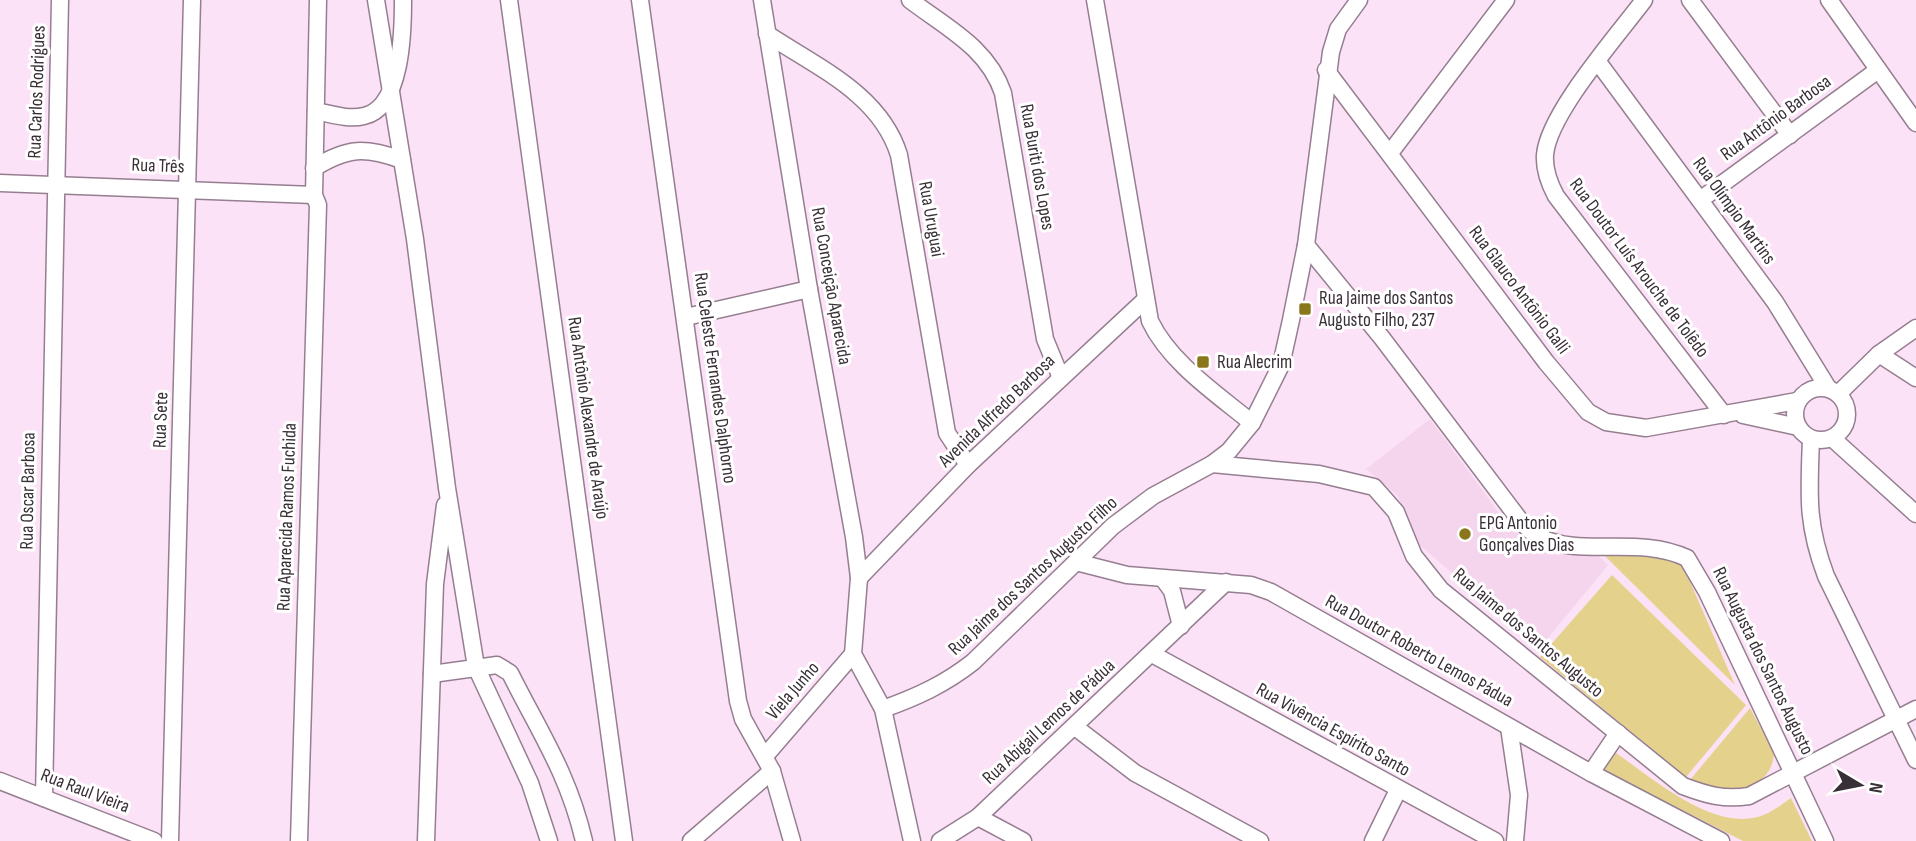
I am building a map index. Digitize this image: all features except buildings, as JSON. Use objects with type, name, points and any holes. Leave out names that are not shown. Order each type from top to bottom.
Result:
[{"type":"street","name":"Rua Carlos Rodrigues","points":[[55,184],[60,0]]},
{"type":"street","name":"Rua Sete","points":[[170,841],[192,0]]},
{"type":"street","name":"Rua Aparecida Ramos Fuchida","points":[[299,841],[318,205],[314,195],[314,168],[318,0]]},
{"type":"street","points":[[376,0],[415,239],[447,488],[476,667],[535,794],[548,841]]},
{"type":"street","points":[[316,111],[350,118],[368,116],[382,103],[392,88],[403,32],[403,0]]},
{"type":"street","name":"Rua Antônio Alexandre de Araújo","points":[[509,0],[624,841]]},
{"type":"street","name":"Rua Celeste Fernandes Dalphorno","points":[[640,0],[738,701],[743,719],[772,771],[792,841]]},
{"type":"street","name":"Rua Conceição Aparecida","points":[[762,0],[859,578]]},
{"type":"street","name":"Rua Buriti dos Lopes","points":[[910,0],[982,55],[996,72],[1003,93],[1045,339],[1061,379]]},
{"type":"street","points":[[1095,0],[1150,321],[1158,338],[1252,423]]},
{"type":"street","name":"Rua Jaime dos Santos Augusto Filho","points":[[883,709],[926,694],[950,680],[973,662],[1112,526],[1153,496],[1212,464],[1229,451],[1252,423],[1281,365],[1306,245],[1326,70],[1338,29],[1359,0]]},
{"type":"street","points":[[1390,153],[1506,0]]},
{"type":"street","name":"Rua Doutor Luís Arouche de Tolêdo","points":[[1644,0],[1559,114],[1545,154],[1546,175],[1556,196],[1731,414]]},
{"type":"street","points":[[1690,0],[1790,135]]},
{"type":"street","points":[[1829,0],[1916,122]]},
{"type":"street","name":"Rua Uruguai","points":[[767,34],[868,102],[893,135],[899,155],[947,433],[968,466]]},
{"type":"street","name":"Rua Olímpio Martins","points":[[1598,62],[1775,302],[1833,391]]},
{"type":"street","name":"Rua Glauco Antônio Galli","points":[[1326,70],[1546,362],[1588,412],[1606,422],[1646,428],[1797,401]]},
{"type":"street","name":"Rua Antônio Barbosa","points":[[1699,200],[1878,70]]},
{"type":"street","points":[[314,168],[338,154],[373,149],[402,160]]},
{"type":"street","name":"Rua Três","points":[[0,183],[188,188],[314,195]]},
{"type":"street","name":"Rua Oscar Barbosa","points":[[44,798],[55,184]]},
{"type":"street","name":"Rua Augusta dos Santos Augusto","points":[[1306,245],[1400,361],[1519,519],[1535,536],[1565,545],[1625,544],[1658,548],[1687,558],[1702,581],[1787,775],[1825,841]]},
{"type":"street","points":[[686,317],[809,289]]},
{"type":"street","name":"Avenida Alfredo Barbosa","points":[[859,578],[968,466],[1146,299]]},
{"type":"street","points":[[1833,391],[1916,328]]},
{"type":"street","points":[[1879,354],[1916,378]]},
{"type":"street","points":[[1811,389],[1833,391],[1844,400],[1847,418],[1839,433],[1832,438],[1811,439],[1798,427],[1794,419],[1797,401],[1811,389]]},
{"type":"street","name":"Rua Glauco Antônio Galli","points":[[1731,414],[1798,427]]},
{"type":"street","points":[[1832,438],[1916,514]]},
{"type":"street","points":[[1811,439],[1808,513],[1814,544],[1826,576],[1916,760]]},
{"type":"street","name":"Rua Jaime dos Santos Augusto","points":[[1212,464],[1319,474],[1356,480],[1374,487],[1396,512],[1414,556],[1434,583],[1684,786],[1709,796],[1728,800],[1749,796],[1916,709]]},
{"type":"street","points":[[426,841],[435,584],[447,488]]},
{"type":"street","name":"Rua Doutor Roberto Lemos Pádua","points":[[1076,562],[1101,570],[1164,580],[1251,585],[1271,592],[1591,773],[1721,841]]},
{"type":"street","points":[[859,578],[853,654],[883,709],[912,841]]},
{"type":"street","points":[[1164,580],[1175,600],[1181,626]]},
{"type":"street","name":"Rua Abigail Lemos de Pádua","points":[[940,841],[978,817],[1226,583]]},
{"type":"street","name":"Viela Junho","points":[[765,755],[853,654]]},
{"type":"street","name":"Rua Vivência Espírito Santo","points":[[1152,654],[1495,841]]},
{"type":"street","points":[[432,674],[498,665],[510,673],[558,761],[574,799],[584,841]]},
{"type":"street","points":[[1075,727],[1135,773],[1260,841]]},
{"type":"street","points":[[1509,727],[1519,795],[1516,841]]},
{"type":"street","points":[[1591,773],[1618,733]]},
{"type":"street","points":[[694,837],[772,771]]},
{"type":"street","name":"Rua Raul Vieira","points":[[0,780],[155,841]]},
{"type":"street","points":[[1373,841],[1398,790]]},
{"type":"street","points":[[978,817],[1023,841]]},
{"type":"shaded area","name":"EPG Antonio Gonçalves Dias","points":[[1430,419],[1505,521],[1529,544],[1552,555],[1595,553],[1608,565],[1539,649],[1414,540],[1398,496],[1366,469]]},
{"type":"shaded area","points":[[1645,552],[1678,562],[1684,568],[1735,685],[1604,555]]},
{"type":"shaded area","points":[[1612,575],[1746,705],[1686,777],[1540,657]]},
{"type":"shaded area","points":[[1750,708],[1774,753],[1771,767],[1764,778],[1741,788],[1728,789],[1690,780]]},
{"type":"shaded area","points":[[1613,751],[1686,801],[1728,818],[1749,819],[1768,813],[1791,798],[1812,841],[1743,841],[1602,769]]},
{"type":"place","name":"Rua Jaime dos Santos Augusto Filho, 237","points":[[1305,309]]},
{"type":"place","name":"Rua Alecrim","points":[[1203,362]]},
{"type":"place","name":"EPG Antonio Gonçalves Dias","points":[[1465,534]]}]
